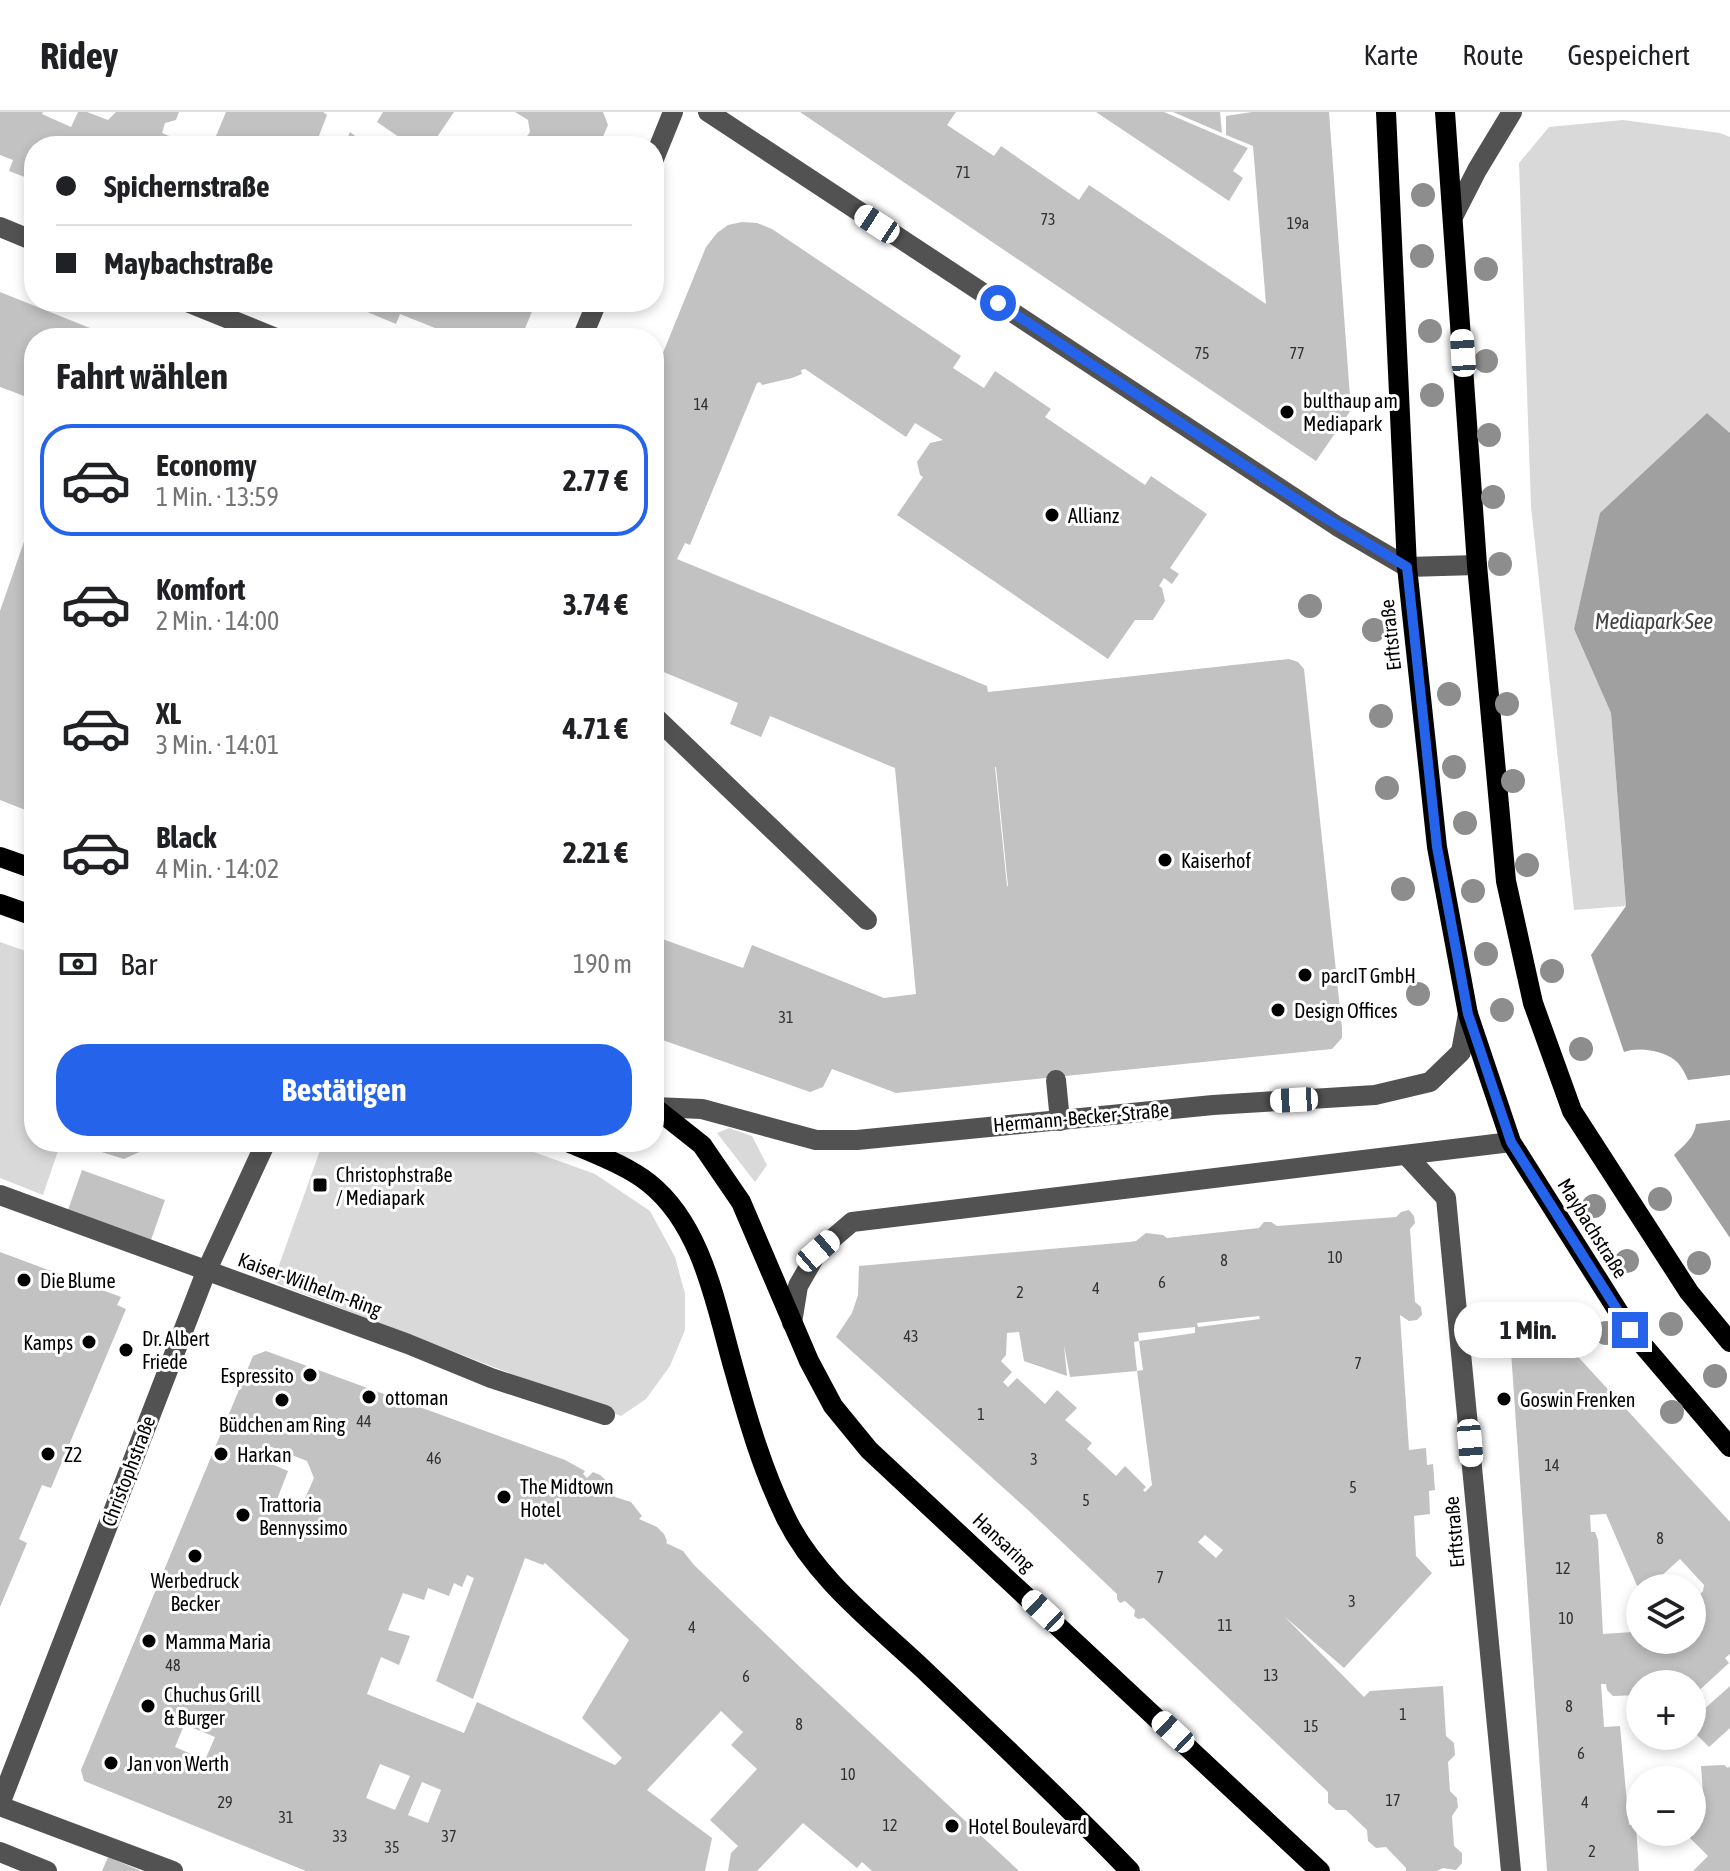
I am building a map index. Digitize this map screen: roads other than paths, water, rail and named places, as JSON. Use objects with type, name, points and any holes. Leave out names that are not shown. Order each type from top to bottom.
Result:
[{"type":"main road","name":"Erftstraße","points":[[1386,112],[1407,567],[1437,847],[1468,1014],[1511,1142]]},
{"type":"main road","points":[[1445,112],[1477,565],[1506,881],[1533,1003],[1572,1111],[1689,1292],[1730,1342]]},
{"type":"main road","points":[[0,857],[24,865]]},
{"type":"main road","points":[[0,904],[24,912]]},
{"type":"main road","points":[[664,1115],[702,1145],[741,1202],[792,1323]]},
{"type":"main road","name":"Maybachstraße","points":[[1511,1142],[1630,1330],[1730,1447]]},
{"type":"main road","points":[[590,1152],[633,1172],[650,1184],[681,1217],[704,1266],[743,1404],[766,1469],[785,1516],[808,1555],[857,1607],[1071,1810],[1130,1871]]},
{"type":"main road","name":"Hansaring","points":[[792,1323],[833,1406],[869,1450],[1320,1871]]},
{"type":"street","points":[[663,136],[673,112]]},
{"type":"street","points":[[708,112],[1326,518],[1407,567],[1477,565]]},
{"type":"street","points":[[1454,215],[1512,112]]},
{"type":"street","points":[[0,227],[24,237]]},
{"type":"street","points":[[212,312],[251,328]]},
{"type":"street","points":[[664,726],[867,920]]},
{"type":"street","name":"Hermann-Becker-Straße","points":[[664,1107],[702,1109],[816,1140],[857,1140],[1213,1105],[1375,1095],[1430,1082],[1461,1052],[1468,1014]]},
{"type":"street","points":[[1056,1080],[1060,1121]]},
{"type":"street","points":[[792,1323],[798,1286],[810,1264],[818,1251],[852,1222],[1511,1142]]},
{"type":"street","name":"Christophstraße","points":[[0,1805],[206,1272],[261,1152]]},
{"type":"street","name":"Erftstraße","points":[[1407,1156],[1446,1198],[1511,1871]]},
{"type":"street","name":"Kaiser-Wilhelm-Ring","points":[[0,1195],[395,1339],[491,1378],[605,1415]]},
{"type":"street","points":[[0,1805],[173,1871]]},
{"type":"street","points":[[0,1852],[47,1871]]},
{"type":"water","name":"Mediapark See","points":[[1707,413],[1730,433],[1730,1238],[1674,1155],[1691,1137],[1696,1124],[1694,1100],[1686,1076],[1678,1063],[1660,1053],[1624,1052],[1591,955],[1626,906],[1611,713],[1574,629],[1600,513]]},
{"type":"place","name":"bulthaup am Mediapark","points":[[1287,412]]},
{"type":"place","name":"Allianz","points":[[1052,515]]},
{"type":"place","name":"Kaiserhof","points":[[1165,860]]},
{"type":"place","name":"parcIT GmbH","points":[[1305,975]]},
{"type":"place","name":"Design Offices","points":[[1278,1010]]},
{"type":"place","name":"Christophstraße / Mediapark","points":[[320,1185]]},
{"type":"place","name":"Die Blume","points":[[24,1280]]},
{"type":"place","name":"Kamps","points":[[89,1342]]},
{"type":"place","name":"Dr. Albert Friede","points":[[126,1350]]},
{"type":"place","name":"Espressito","points":[[310,1375]]},
{"type":"place","name":"ottoman","points":[[369,1397]]},
{"type":"place","name":"Goswin Frenken","points":[[1504,1399]]},
{"type":"place","name":"Büdchen am Ring","points":[[282,1400]]},
{"type":"place","name":"Z2","points":[[48,1454]]},
{"type":"place","name":"Harkan","points":[[221,1454]]},
{"type":"place","name":"The Midtown Hotel","points":[[504,1497]]},
{"type":"place","name":"Trattoria Bennyssimo","points":[[243,1515]]},
{"type":"place","name":"Werbedruck Becker","points":[[195,1556]]},
{"type":"place","name":"Mamma Maria","points":[[149,1641]]},
{"type":"place","name":"Chuchus Grill & Burger","points":[[148,1706]]},
{"type":"place","name":"Jan von Werth","points":[[111,1763]]},
{"type":"place","name":"Hotel Boulevard","points":[[952,1826]]}]
